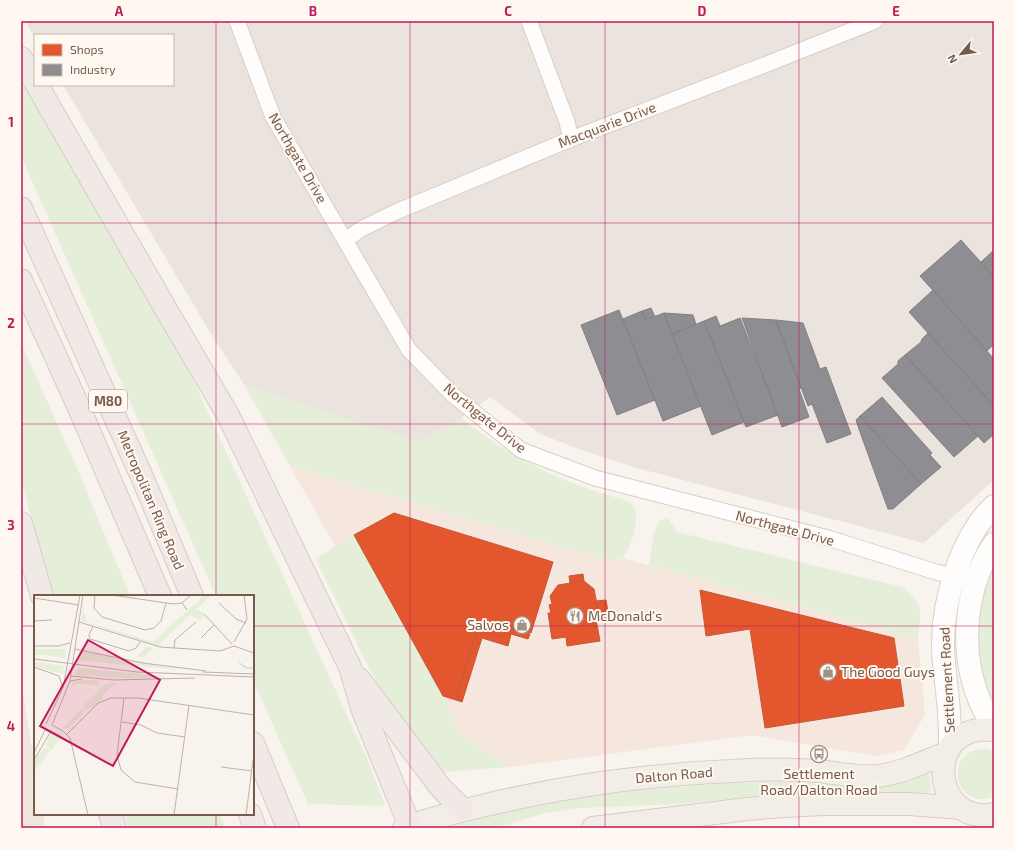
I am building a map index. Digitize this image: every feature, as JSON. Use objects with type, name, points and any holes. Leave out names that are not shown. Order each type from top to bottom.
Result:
[{"type":"highway","points":[[21,58],[34,80]]},
{"type":"highway","points":[[38,86],[228,415],[350,667],[363,711],[408,827]]},
{"type":"highway","name":"Metropolitan Ring Road","points":[[21,208],[142,477],[192,595]]},
{"type":"highway","name":"Metropolitan Ring Road","points":[[21,280],[160,595]]},
{"type":"highway","points":[[21,523],[42,595]]},
{"type":"highway","points":[[350,667],[441,788],[464,810]]},
{"type":"highway","points":[[254,745],[288,828]]},
{"type":"highway","points":[[110,815],[115,828]]},
{"type":"highway","points":[[250,815],[255,828]]},
{"type":"main road","name":"Settlement Road","points":[[948,750],[949,713],[943,664],[944,619],[954,577],[968,540],[979,523],[994,506]]},
{"type":"main road","name":"Settlement Road","points":[[994,544],[986,556],[976,581],[968,624],[967,648],[976,690],[994,730]]},
{"type":"main road","name":"Dalton Road","points":[[408,827],[464,810],[547,791],[683,773],[784,770],[876,776],[891,774],[910,768],[948,750],[958,738],[969,732],[986,729],[994,730]]},
{"type":"main road","points":[[948,750],[942,770],[945,787],[954,802],[972,816]]},
{"type":"main road","points":[[593,828],[748,809],[823,804],[910,804],[972,816],[994,814]]},
{"type":"street","name":"Northgate Drive","points":[[237,21],[273,118],[346,240],[409,350],[453,395],[521,450],[595,478],[828,538],[954,577],[976,581]]},
{"type":"street","points":[[529,21],[567,122],[571,138]]},
{"type":"street","name":"Macquarie Drive","points":[[346,240],[361,229],[398,211],[571,138],[767,64],[875,21]]},
{"type":"shaded area","points":[[25,21],[994,21],[994,480],[924,543],[637,468],[587,452],[540,434],[490,397],[461,418],[420,443],[245,386],[211,334],[64,86],[174,86],[174,34],[34,34],[34,36]]},
{"type":"shaded area","points":[[290,466],[605,560],[618,560],[622,558],[918,639],[925,715],[904,750],[876,756],[752,735],[510,767],[463,736],[456,726],[443,696],[354,535],[335,546]]},
{"type":"shaded area","points":[[21,682],[34,760],[34,815],[43,815],[45,828],[21,828]]},
{"type":"green space","points":[[21,74],[195,384],[368,761],[385,806],[308,804],[254,682],[254,595],[216,595],[21,156]]},
{"type":"green space","points":[[21,343],[76,466],[130,595],[52,595],[21,479]]},
{"type":"green space","points":[[245,386],[420,442],[461,418],[499,445],[539,468],[582,487],[629,502],[635,509],[636,519],[629,548],[626,554],[621,558],[605,560],[290,466]]},
{"type":"green space","points":[[668,518],[677,532],[902,587],[915,599],[920,610],[918,639],[649,565],[654,532],[660,521]]},
{"type":"green space","points":[[354,535],[443,696],[456,726],[463,736],[510,767],[444,772],[385,696],[365,660],[316,559]]},
{"type":"green space","points":[[994,571],[994,701],[981,670],[978,653],[978,636],[982,603],[987,586]]},
{"type":"green space","points":[[984,748],[994,751],[994,796],[982,799],[971,797],[963,790],[959,781],[958,770],[961,760],[970,752]]},
{"type":"green space","points":[[929,773],[931,790],[927,793],[827,791],[776,794],[680,804],[578,808],[545,813],[495,828],[446,828],[504,813],[574,798],[637,790],[765,782],[795,782],[876,788],[907,782]]},
{"type":"green space","points":[[124,815],[219,815],[225,828],[129,828]]},
{"type":"building: Shops","points":[[394,513],[553,562],[531,633],[507,627],[503,637],[477,629],[456,700],[443,696],[354,535]]},
{"type":"building: Shops","points":[[583,574],[584,581],[570,583],[569,576]]},
{"type":"building: Shops","name":"McDonald's","points":[[584,581],[594,589],[598,610],[600,610],[601,619],[596,619],[600,641],[567,646],[566,637],[552,639],[548,613],[551,613],[549,605],[552,604],[550,596],[558,585]]},
{"type":"building: Shops","name":"The Good Guys","points":[[700,590],[894,638],[904,706],[765,728],[750,629],[706,636]]},
{"type":"building: Shops","points":[[606,600],[609,617],[601,619],[600,610],[598,610],[596,601]]},
{"type":"building: Shops","points":[[507,627],[530,634],[528,639],[511,634],[508,646],[482,638],[462,702],[456,700],[477,629],[503,637]]},
{"type":"building: Industry","points":[[961,240],[994,277],[994,344],[987,351],[920,276]]},
{"type":"building: Industry","points":[[994,250],[994,277],[981,262]]},
{"type":"building: Industry","points":[[933,290],[994,359],[994,406],[909,312]]},
{"type":"building: Industry","points":[[651,308],[655,317],[645,320],[642,311]]},
{"type":"building: Industry","points":[[619,310],[655,400],[617,415],[581,325]]},
{"type":"building: Industry","points":[[642,311],[645,320],[664,313],[701,406],[663,421],[623,319]]},
{"type":"building: Industry","points":[[664,313],[693,315],[696,325],[672,334]]},
{"type":"building: Industry","points":[[716,316],[720,326],[740,318],[778,415],[746,427],[704,321]]},
{"type":"building: Industry","points":[[742,318],[776,320],[801,388],[799,389],[809,417],[782,427]]},
{"type":"building: Industry","points":[[776,320],[803,323],[820,369],[826,367],[851,434],[827,443],[812,404],[808,406]]},
{"type":"building: Industry","points":[[704,321],[744,422],[712,435],[672,334]]},
{"type":"building: Industry","points":[[928,333],[994,406],[994,434],[984,443],[905,355],[921,342]]},
{"type":"building: Industry","points":[[905,355],[978,436],[954,457],[882,378],[898,364],[898,361]]},
{"type":"building: Industry","points":[[882,397],[932,453],[930,455],[941,467],[921,484],[860,416]]},
{"type":"building: Industry","points":[[860,416],[921,484],[893,509],[888,509],[860,432],[856,420]]},
{"type":"place","name":"McDonald's","points":[[575,616]]},
{"type":"place","name":"Salvos","points":[[522,625]]},
{"type":"place","name":"The Good Guys","points":[[828,672]]},
{"type":"place","name":"Settlement Road/Dalton Road","points":[[819,754]]}]
